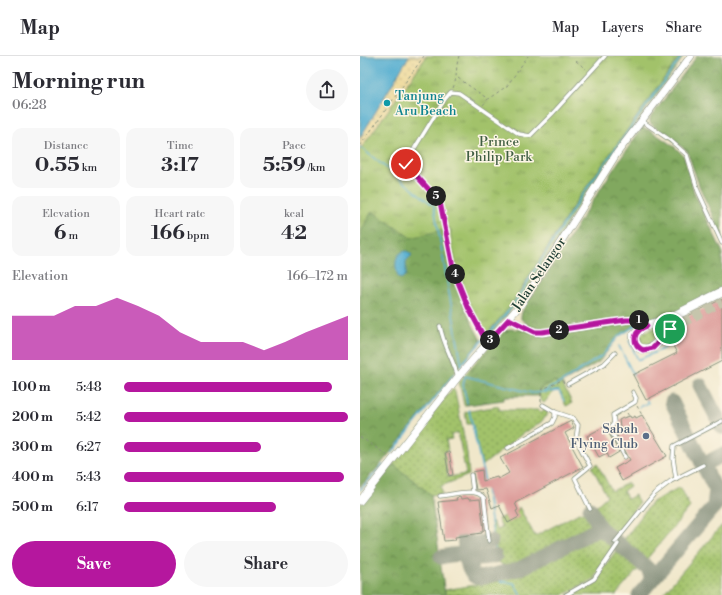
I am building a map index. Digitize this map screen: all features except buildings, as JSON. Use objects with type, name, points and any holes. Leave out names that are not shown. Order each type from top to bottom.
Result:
[{"type":"main road","points":[[670,329],[653,348],[643,350],[634,342],[634,335],[638,330],[666,320],[722,292]]},
{"type":"street","name":"Jalan Selangor","points":[[360,501],[394,460],[458,377],[509,319],[533,286],[617,153],[691,56]]},
{"type":"street","points":[[509,319],[535,332],[634,319],[640,320],[647,326]]},
{"type":"lane","points":[[487,343],[468,307],[454,272],[440,202],[406,164],[445,98],[451,92],[459,92],[519,134],[530,136],[548,119],[605,56]]},
{"type":"lane","points":[[642,121],[670,140],[687,155],[698,191],[722,243]]},
{"type":"lane","points":[[440,326],[442,338],[453,360],[458,377]]},
{"type":"lane","points":[[568,384],[604,364],[615,353]]},
{"type":"lane","points":[[625,457],[610,429],[614,423],[613,415],[635,402],[636,398],[633,392]]},
{"type":"lane","points":[[542,404],[555,412],[573,418],[578,425],[576,439],[590,466],[575,478],[590,509]]},
{"type":"lane","points":[[508,448],[552,422],[555,417],[555,412]]},
{"type":"lane","points":[[676,479],[673,458],[674,446],[722,421]]},
{"type":"lane","points":[[566,595],[594,579],[648,499],[662,487],[703,465]]},
{"type":"lane","points":[[471,475],[472,492]]},
{"type":"lane","points":[[440,496],[472,492],[481,495],[484,498],[489,541]]},
{"type":"path","points":[[360,146],[424,56]]},
{"type":"path","points":[[451,92],[458,78],[456,64],[458,56]]},
{"type":"path","points":[[481,108],[488,99],[507,86],[528,56]]},
{"type":"path","points":[[576,62],[590,72]]},
{"type":"path","points":[[458,78],[488,99]]},
{"type":"path","points":[[542,404],[541,390],[562,381]]},
{"type":"path","points":[[635,402],[642,415]]},
{"type":"path","points":[[360,437],[394,460]]},
{"type":"green space","name":"Prince Philip Park","points":[[427,56],[680,56],[577,200],[511,305],[485,336],[472,310],[462,284],[454,257],[450,228],[411,238],[372,211],[360,233],[360,150]]},
{"type":"green space","points":[[680,56],[684,56],[580,202],[525,293],[489,337],[485,337],[528,281],[577,200]]},
{"type":"green space","points":[[697,56],[722,56],[722,237],[700,188],[687,151],[650,123],[650,118]]},
{"type":"green space","points":[[642,128],[650,130],[676,148],[684,156],[694,192],[722,251],[722,289],[671,315],[651,320],[639,316],[544,330],[529,326],[521,319],[523,310],[603,185]]},
{"type":"green space","points":[[372,211],[411,238],[444,228],[449,257],[457,286],[467,314],[481,340],[381,464],[360,487],[360,233]]},
{"type":"green space","points":[[638,322],[638,324],[619,336],[599,362],[558,385],[555,381],[539,389],[539,396],[504,397],[504,400],[467,405],[463,385],[464,379],[498,339],[509,329],[525,330],[539,335]]},
{"type":"green space","points":[[667,324],[668,326],[661,329],[651,344],[645,345],[641,342],[641,335],[644,332]]},
{"type":"green space","points":[[509,329],[498,339],[464,379],[463,385],[467,405],[464,405],[459,381],[501,332]]},
{"type":"green space","points":[[555,381],[558,385],[562,383],[572,403],[566,406],[559,391],[554,391],[544,403],[540,400],[539,389]]},
{"type":"green space","points":[[453,388],[455,391],[467,453],[469,475],[441,486],[442,494],[431,495],[393,464]],"holes":[[[458,433],[466,474],[448,477],[444,452],[448,451],[446,440],[452,439],[451,435]]]},
{"type":"green space","points":[[499,406],[499,410],[538,410],[541,412],[544,409],[548,413],[541,422],[522,434],[482,466],[472,424],[467,424],[465,412]]},
{"type":"green space","points":[[393,464],[431,495],[445,595],[360,595],[360,505]]},
{"type":"green space","points":[[597,464],[612,491],[628,483],[630,486],[623,491],[628,499],[635,495],[639,503],[616,534],[605,526],[598,514],[597,505],[607,496],[592,467]]},
{"type":"green space","points":[[678,488],[681,488],[690,507],[646,560],[623,541],[651,503]]},
{"type":"green space","points":[[519,507],[535,536],[581,512],[588,515],[593,524],[582,532],[513,567],[503,565],[497,561],[491,522],[492,521],[497,530],[502,528],[498,519],[518,510]]},
{"type":"green space","points":[[722,525],[722,594],[662,595]]},
{"type":"green space","points":[[597,534],[601,535],[615,547],[593,579],[563,595],[445,595],[445,590],[499,581],[517,575]]},
{"type":"green space","points":[[617,549],[639,568],[616,595],[568,595],[595,580]]},
{"type":"sand","name":"Tanjung Aru Beach","points":[[409,56],[427,56],[360,150],[360,138]]},
{"type":"water","points":[[360,56],[409,56],[360,138]]},
{"type":"water","points":[[407,251],[412,255],[406,261],[406,275],[401,279],[398,277],[396,261],[399,254]]},
{"type":"waterway","points":[[461,365],[512,307],[578,201],[682,56]]},
{"type":"waterway","points":[[360,147],[434,206],[462,367]]},
{"type":"waterway","points":[[544,391],[562,382],[603,355],[619,336],[638,324]]},
{"type":"waterway","points":[[629,340],[638,360],[665,348]]},
{"type":"waterway","points":[[619,346],[634,376]]},
{"type":"waterway","points":[[392,453],[454,374]]},
{"type":"waterway","points":[[467,403],[463,385],[465,376],[532,393],[559,391],[564,401]]},
{"type":"waterway","points":[[639,407],[648,403],[646,399]]},
{"type":"waterway","points":[[469,410],[485,482]]},
{"type":"waterway","points":[[360,490],[383,465]]},
{"type":"waterway","points":[[486,487],[497,561]]},
{"type":"waterway","points":[[500,581],[514,583],[521,595]]},
{"type":"taxiway","points":[[700,385],[722,427]]},
{"type":"taxiway","points":[[672,402],[703,465],[722,455]]},
{"type":"taxiway","points":[[703,465],[716,490],[714,506]]},
{"type":"taxiway","points":[[639,595],[722,497]]},
{"type":"taxiway","points":[[590,509],[600,528],[648,569],[651,576],[650,582]]},
{"type":"taxiway","points":[[472,544],[464,538],[469,568],[471,573],[480,578],[519,569],[592,532],[597,530],[604,531]]},
{"type":"taxiway","points":[[467,552],[472,544],[491,541]]},
{"type":"taxiway","points":[[441,557],[462,555],[468,560]]},
{"type":"taxiway","points":[[469,568],[475,559],[495,556]]},
{"type":"tunnel","points":[[670,329],[722,302]]},
{"type":"place","name":"Tanjung Aru Beach","points":[[387,103]]},
{"type":"place","name":"Sabah Flying Club","points":[[646,436]]},
{"type":"route","points":[[406,164],[440,202],[454,272],[468,307],[487,343],[509,319],[535,332],[563,330],[634,319],[640,320],[647,326],[638,330],[634,335],[634,342],[643,350],[653,348],[670,329]]}]
